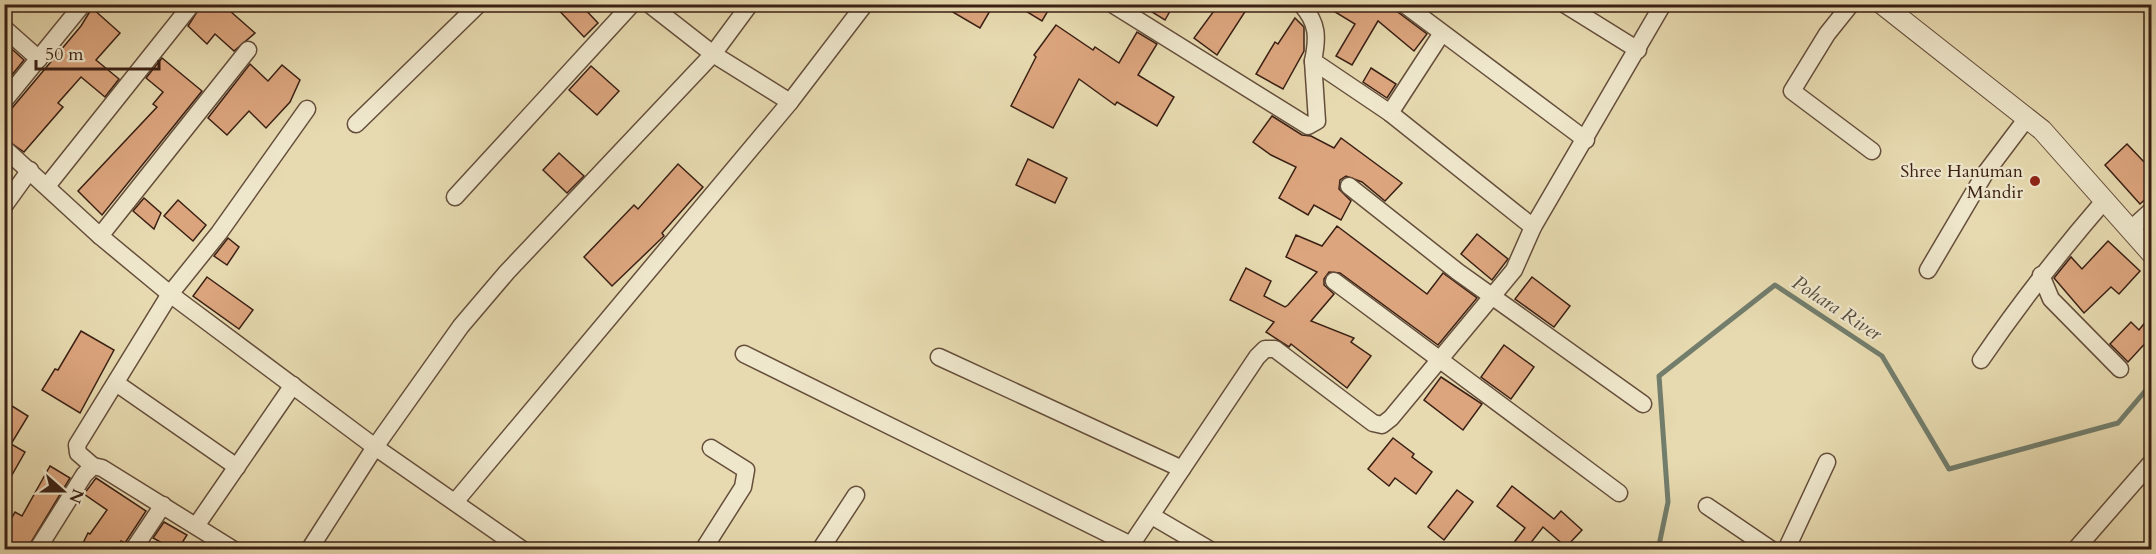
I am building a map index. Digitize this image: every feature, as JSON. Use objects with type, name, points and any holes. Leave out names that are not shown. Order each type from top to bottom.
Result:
[{"type":"street","points":[[4,101],[83,4]]},
{"type":"street","points":[[47,186],[192,4]]},
{"type":"street","points":[[356,124],[479,4]]},
{"type":"street","points":[[455,197],[632,4]]},
{"type":"street","points":[[649,4],[713,54],[790,102]]},
{"type":"street","points":[[309,549],[375,447],[461,326],[507,272],[713,54],[750,4]]},
{"type":"street","points":[[455,502],[790,102],[865,4]]},
{"type":"street","points":[[1112,4],[1308,126],[1317,121],[1313,61],[1317,32],[1310,15],[1301,4]]},
{"type":"street","points":[[1404,4],[1586,140]]},
{"type":"street","points":[[1564,4],[1638,50]]},
{"type":"street","points":[[744,354],[1131,545],[1265,350],[1275,349],[1373,423],[1382,425],[1515,270],[1533,227],[1586,140],[1663,4]]},
{"type":"street","points":[[1851,4],[1815,51],[1792,91],[1872,151]]},
{"type":"street","points":[[1882,4],[2042,130],[2151,254]]},
{"type":"street","points":[[4,28],[39,59]]},
{"type":"street","points":[[1390,113],[1442,33]]},
{"type":"street","points":[[100,236],[248,50]]},
{"type":"street","points":[[1313,61],[1390,113],[1533,227]]},
{"type":"street","points":[[226,547],[163,505],[102,468],[93,466],[78,453],[77,445],[170,294],[219,233],[307,109]]},
{"type":"street","points":[[1928,270],[1984,175],[2027,118]]},
{"type":"street","points":[[4,148],[100,236],[170,294],[375,447],[523,549]]},
{"type":"street","points":[[4,206],[30,170]]},
{"type":"street","points":[[1349,186],[1458,272],[1643,404]]},
{"type":"street","points":[[1980,360],[2016,308],[2033,292],[2041,275],[2104,201]]},
{"type":"street","points":[[2130,230],[2151,210]]},
{"type":"street","points":[[2041,275],[2051,298],[2120,369]]},
{"type":"street","points":[[1334,281],[1619,493]]},
{"type":"street","points":[[939,357],[1182,469]]},
{"type":"street","points":[[116,382],[237,467]]},
{"type":"street","points":[[196,526],[293,386]]},
{"type":"street","points":[[703,549],[743,487],[746,470],[711,448]]},
{"type":"street","points":[[1786,549],[1827,462]]},
{"type":"street","points":[[2075,549],[2150,464],[2151,466]]},
{"type":"street","points":[[37,549],[84,475],[93,466]]},
{"type":"street","points":[[820,549],[856,495]]},
{"type":"street","points":[[133,549],[163,505]]},
{"type":"street","points":[[1707,506],[1772,549]]},
{"type":"street","points":[[1152,516],[1210,549]]},
{"type":"building","points":[[202,4],[222,4],[255,33],[234,51],[215,34],[207,44],[188,26]]},
{"type":"building","points":[[553,4],[580,4],[598,23],[584,37]]},
{"type":"building","points":[[939,4],[994,4],[980,28]]},
{"type":"building","points":[[1014,4],[1052,4],[1042,21]]},
{"type":"building","points":[[1139,4],[1174,4],[1165,20]]},
{"type":"building","points":[[1219,4],[1250,4],[1217,55],[1194,38]]},
{"type":"building","points":[[1322,4],[1387,4],[1427,34],[1414,51],[1378,21],[1352,65],[1336,56],[1355,24]]},
{"type":"building","points":[[92,8],[120,33],[96,60],[119,79],[105,97],[81,77],[58,103],[63,107],[24,152],[4,138],[4,111],[12,108],[81,26]]},
{"type":"building","points":[[1295,18],[1304,27],[1304,51],[1283,89],[1256,74],[1275,42],[1278,44]]},
{"type":"building","points":[[1056,25],[1093,50],[1095,47],[1119,63],[1137,32],[1157,44],[1138,75],[1174,97],[1157,126],[1117,102],[1115,105],[1079,79],[1053,128],[1011,106],[1036,57],[1034,55]]},
{"type":"building","points":[[4,42],[24,60],[7,81],[4,79]]},
{"type":"building","points":[[162,58],[202,91],[102,215],[78,191],[157,107],[153,104],[163,92],[146,78]]},
{"type":"building","points":[[250,64],[268,81],[282,65],[300,80],[290,102],[266,128],[249,111],[227,135],[208,118]]},
{"type":"building","points":[[591,66],[619,91],[597,115],[569,90]]},
{"type":"building","points":[[1371,68],[1396,84],[1387,98],[1363,82]]},
{"type":"building","points":[[1272,116],[1302,135],[1311,136],[1334,148],[1341,138],[1402,183],[1385,201],[1362,182],[1346,176],[1340,180],[1339,189],[1351,201],[1341,220],[1314,205],[1308,215],[1279,198],[1296,167],[1271,155],[1253,142]]},
{"type":"building","points":[[2127,144],[2145,163],[2151,157],[2151,194],[2140,204],[2105,165]]},
{"type":"building","points":[[559,153],[584,176],[567,193],[543,170]]},
{"type":"building","points":[[1028,159],[1067,178],[1055,203],[1016,185]]},
{"type":"building","points":[[678,164],[703,187],[662,233],[664,236],[612,286],[584,257],[634,205],[638,209]]},
{"type":"building","points":[[144,198],[161,213],[154,229],[133,211]]},
{"type":"building","points":[[178,200],[206,225],[193,241],[164,216]]},
{"type":"building","points":[[1337,226],[1427,294],[1443,273],[1477,298],[1438,345],[1340,273],[1329,272],[1324,279],[1324,285],[1334,294],[1311,321],[1354,338],[1351,342],[1371,356],[1347,388],[1291,344],[1289,347],[1266,332],[1274,322],[1230,300],[1246,268],[1271,281],[1264,296],[1285,307],[1288,305],[1317,272],[1286,257],[1296,235],[1322,246]]},
{"type":"building","points":[[1477,234],[1508,259],[1492,280],[1461,254]]},
{"type":"building","points":[[228,238],[239,247],[227,265],[214,256]]},
{"type":"building","points":[[2108,241],[2140,271],[2119,294],[2111,287],[2084,313],[2054,278],[2071,257],[2082,269]]},
{"type":"building","points":[[207,277],[253,310],[239,329],[193,296]]},
{"type":"building","points":[[1532,277],[1570,306],[1554,327],[1515,299]]},
{"type":"building","points":[[2151,315],[2151,337],[2128,362],[2110,344],[2131,322],[2139,330]]},
{"type":"building","points":[[81,331],[114,350],[80,413],[42,390],[55,369],[58,370]]},
{"type":"building","points":[[1504,345],[1534,367],[1511,399],[1481,377]]},
{"type":"building","points":[[1441,377],[1482,404],[1463,430],[1424,400]]},
{"type":"building","points":[[4,401],[28,416],[11,444],[25,452],[4,489]]},
{"type":"building","points":[[1393,438],[1414,454],[1412,457],[1432,472],[1416,494],[1395,478],[1389,486],[1368,469]]},
{"type":"building","points":[[50,466],[70,478],[27,549],[4,549],[4,531],[15,512],[22,516]]},
{"type":"building","points":[[96,478],[146,511],[125,543],[121,541],[116,549],[80,549],[88,533],[90,534],[107,510],[84,494]]},
{"type":"building","points":[[1512,486],[1554,519],[1561,511],[1582,530],[1566,547],[1543,527],[1526,549],[1509,549],[1525,528],[1497,506]]},
{"type":"building","points":[[1457,490],[1473,502],[1444,540],[1428,527]]},
{"type":"building","points":[[164,522],[187,535],[178,549],[173,549],[153,538]]},
{"type":"waterway","name":"Pohara River","points":[[1658,550],[1668,502],[1659,376],[1775,285],[1882,356],[1949,469],[2118,423],[2152,383]]},
{"type":"place","name":"Shree Hanuman Mandir","points":[[2035,181]]}]
